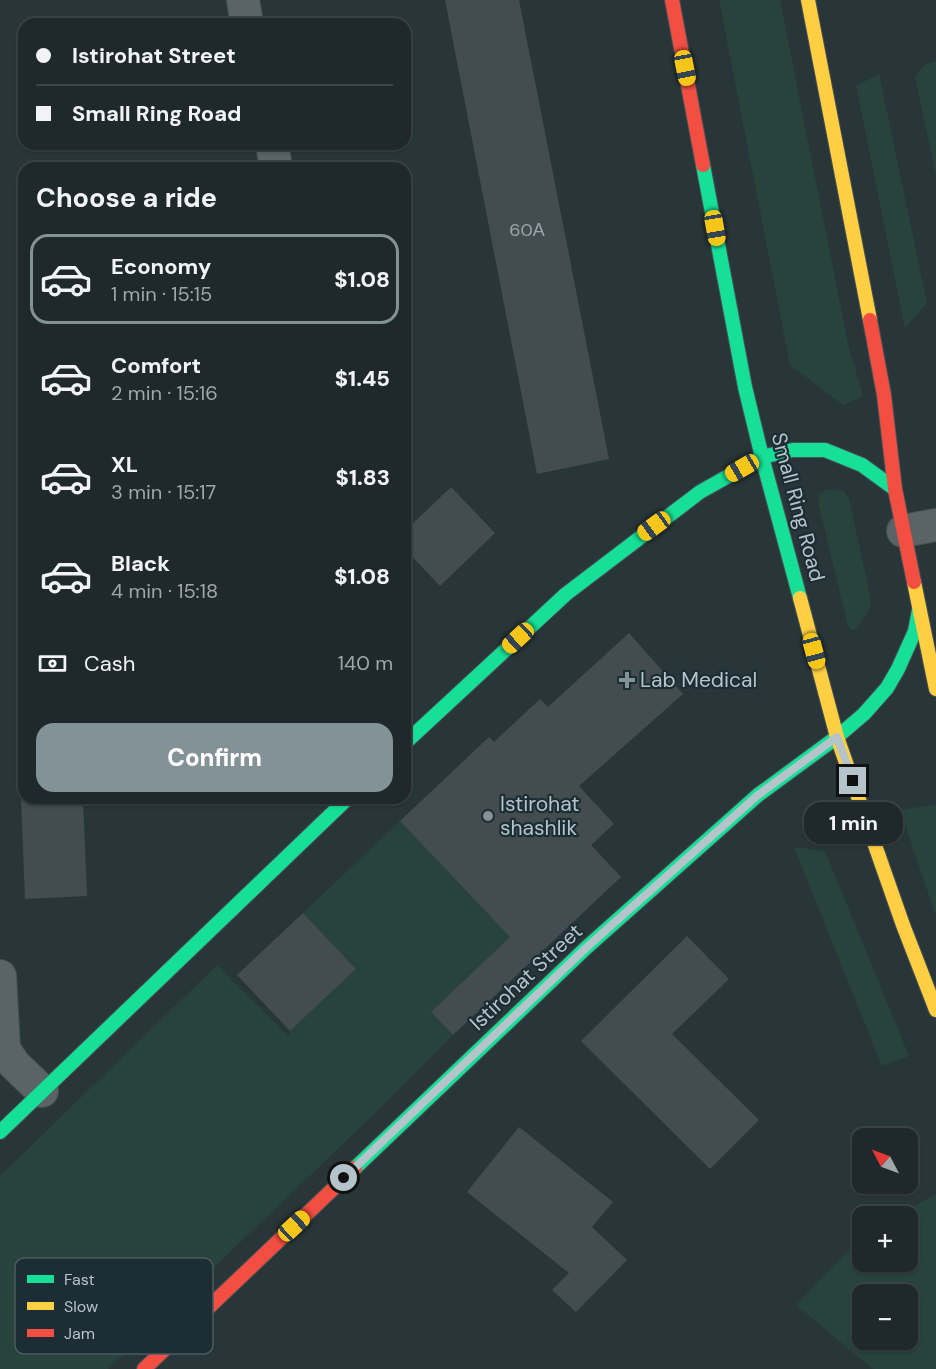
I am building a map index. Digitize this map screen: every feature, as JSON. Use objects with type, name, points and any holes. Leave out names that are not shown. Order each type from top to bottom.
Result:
[{"type":"main road","name":"Small Ring Road","points":[[672,0],[745,387],[762,456],[837,737],[903,925],[936,1010]]},
{"type":"main road","points":[[808,0],[884,395],[895,489],[936,689]]},
{"type":"main road","points":[[411,736],[566,594],[700,492],[762,456],[793,450],[825,450],[862,465],[895,489]]},
{"type":"main road","name":"Istirohat Street","points":[[213,1303],[587,947],[758,795],[837,737],[864,714],[887,688],[898,669],[915,631],[919,610]]},
{"type":"main road","points":[[0,1132],[342,804]]},
{"type":"main road","name":"Istirohat Street","points":[[144,1369],[160,1354]]},
{"type":"street","points":[[243,0],[246,18]]},
{"type":"street","points":[[903,531],[936,525]]},
{"type":"street","points":[[0,976],[4,1048],[14,1064],[42,1091]]},
{"type":"green space","points":[[719,0],[780,0],[848,344],[863,396],[843,405],[790,365]]},
{"type":"green space","points":[[936,61],[936,175],[915,78],[923,66]]},
{"type":"green space","points":[[879,74],[927,303],[905,328],[856,86]]},
{"type":"green space","points":[[827,489],[844,491],[849,498],[871,600],[868,612],[855,630],[851,630],[848,626],[818,502],[820,494]]},
{"type":"green space","points":[[936,804],[936,916],[900,810]]},
{"type":"green space","points":[[400,821],[510,937],[432,1013],[453,1035],[213,1268],[213,1258],[15,1258],[15,1354],[124,1354],[108,1369],[0,1369],[0,1176],[217,965],[289,1037],[290,1031],[356,969],[303,913]]},
{"type":"green space","points":[[794,847],[825,851],[909,1056],[882,1066]]},
{"type":"green space","points":[[936,1194],[936,1369],[873,1369],[796,1305],[852,1246],[852,1272],[918,1272],[918,1206],[914,1206]]},
{"type":"building","points":[[445,0],[519,0],[609,459],[537,474]]},
{"type":"building","points":[[451,487],[495,533],[440,586],[411,555],[411,525]]},
{"type":"building","points":[[629,633],[683,694],[579,786],[614,824],[591,845],[621,877],[453,1035],[431,1012],[510,937],[400,821],[489,737],[494,742],[540,699],[548,707]]},
{"type":"building","points":[[21,804],[83,804],[87,896],[25,899]]},
{"type":"building","points":[[303,913],[356,969],[290,1031],[237,975]]},
{"type":"building","points":[[687,936],[729,979],[672,1034],[759,1120],[710,1169],[581,1041]]},
{"type":"building","points":[[519,1127],[613,1202],[592,1227],[627,1260],[576,1312],[552,1290],[569,1273],[467,1192]]},
{"type":"traffic: fast","points":[[703,165],[745,387],[800,598]]},
{"type":"traffic: fast","points":[[411,737],[566,594],[700,492],[762,457],[793,450],[825,450],[862,465],[895,489]]},
{"type":"traffic: fast","points":[[355,1168],[587,947],[758,795],[837,737],[864,714],[887,688],[898,669],[915,631],[919,610]]},
{"type":"traffic: fast","points":[[0,1132],[342,804]]},
{"type":"traffic: slow","points":[[808,0],[870,320]]},
{"type":"traffic: slow","points":[[914,582],[936,689]]},
{"type":"traffic: slow","points":[[800,598],[837,737],[903,925],[936,1010]]},
{"type":"traffic: jam","points":[[672,0],[703,165]]},
{"type":"traffic: jam","points":[[870,320],[884,395],[895,489],[914,582]]},
{"type":"traffic: jam","points":[[213,1303],[355,1168]]},
{"type":"traffic: jam","points":[[144,1369],[160,1354]]},
{"type":"place","name":"Lab Medical","points":[[627,680]]},
{"type":"place","name":"Istirohat shashlik","points":[[488,816]]},
{"type":"route","points":[[344,1178],[587,947],[758,795],[837,737],[853,781]]}]
